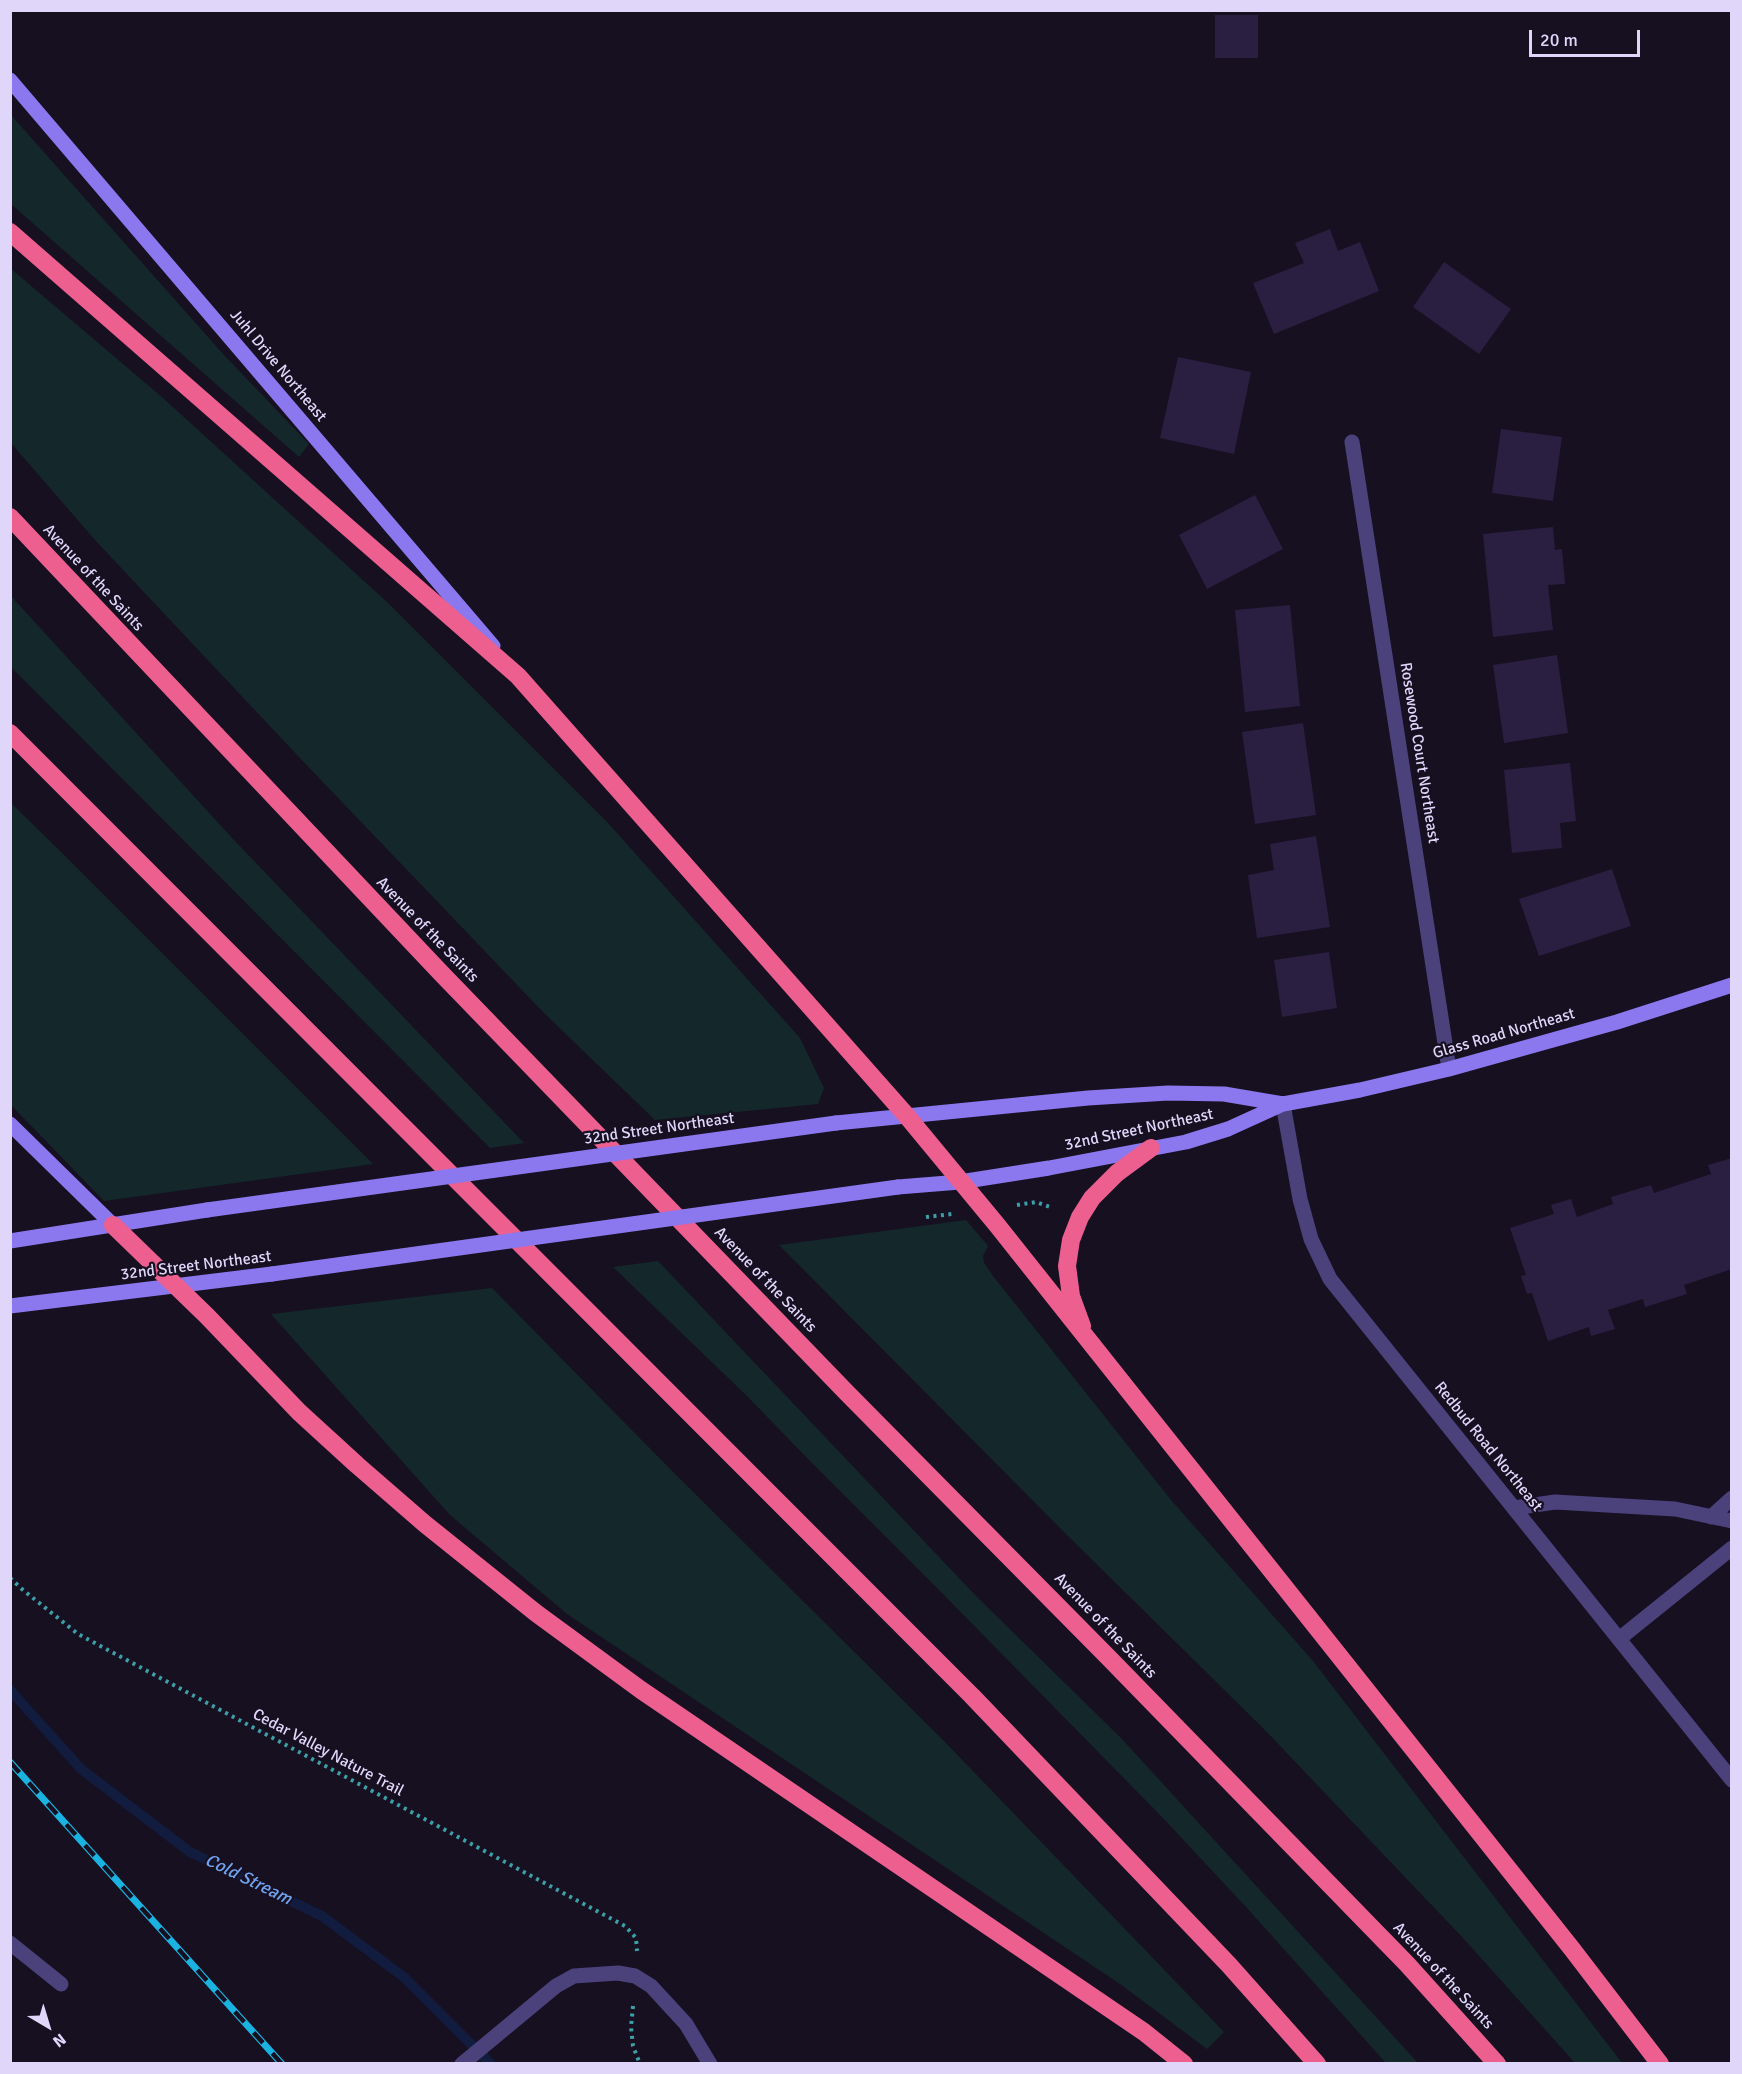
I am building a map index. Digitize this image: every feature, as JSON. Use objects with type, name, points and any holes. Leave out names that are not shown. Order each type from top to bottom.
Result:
[{"type":"highway","points":[[10,232],[518,676],[906,1115],[1572,1949],[1660,2064]]},
{"type":"highway","name":"Avenue of the Saints","points":[[10,517],[440,972],[847,1393],[1407,1964],[1497,2064]]},
{"type":"highway","points":[[10,733],[972,1696],[1229,1965],[1317,2064]]},
{"type":"highway","points":[[1088,1341],[1071,1296],[1067,1266],[1071,1240],[1080,1217],[1092,1198],[1117,1173],[1151,1148]]},
{"type":"highway","points":[[113,1226],[176,1286],[299,1412],[357,1466],[536,1613],[641,1690],[1144,2031],[1184,2064]]},
{"type":"street","name":"Juhl Drive Northeast","points":[[10,80],[518,676]]},
{"type":"street","name":"Rosewood Court Northeast","points":[[1352,442],[1449,1069]]},
{"type":"street","name":"Glass Road Northeast","points":[[1283,1104],[1360,1090],[1449,1069],[1617,1022],[1731,985]]},
{"type":"street","name":"32nd Street Northeast","points":[[10,1241],[207,1210],[906,1115],[1168,1093],[1224,1094],[1283,1104]]},
{"type":"street","name":"32nd Street Northeast","points":[[10,1306],[272,1274],[898,1187],[960,1182],[1186,1142],[1228,1129],[1283,1104]]},
{"type":"street","name":"Redbud Road Northeast","points":[[1283,1104],[1300,1198],[1311,1239],[1330,1279],[1731,1780]]},
{"type":"street","points":[[10,1124],[113,1226]]},
{"type":"street","points":[[1711,1517],[1731,1498]]},
{"type":"street","points":[[1514,1508],[1555,1502],[1674,1509],[1731,1521]]},
{"type":"street","points":[[1619,1639],[1731,1548]]},
{"type":"street","points":[[10,1943],[61,1983]]},
{"type":"street","points":[[462,2064],[556,1986],[574,1976],[618,1973],[635,1977],[651,1986],[686,2024],[710,2064]]},
{"type":"path","points":[[1011,1206],[1036,1202],[1058,1210]]},
{"type":"path","points":[[926,1217],[958,1213]]},
{"type":"path","name":"Cedar Valley Nature Trail","points":[[10,1578],[78,1634],[594,1908],[632,1931],[637,1943]]},
{"type":"path","points":[[633,2013],[633,2046],[640,2064]]},
{"type":"green space","points":[[11,115],[223,354],[309,444],[299,457],[11,204]]},
{"type":"green space","points":[[10,268],[163,398],[387,602],[608,823],[800,1038],[824,1088],[818,1104],[655,1120],[543,1012],[95,540],[11,443]]},
{"type":"green space","points":[[11,596],[233,839],[524,1143],[490,1148],[11,667]]},
{"type":"green space","points":[[10,802],[373,1164],[104,1201],[11,1105]]},
{"type":"green space","points":[[966,1220],[988,1246],[983,1256],[984,1263],[993,1276],[1171,1500],[1313,1661],[1622,2063],[1575,2063],[1464,1939],[1263,1728],[1068,1536],[779,1245]]},
{"type":"green space","points":[[658,1261],[977,1597],[1121,1738],[1418,2063],[1386,2063],[1162,1817],[747,1396],[613,1267]]},
{"type":"green space","points":[[492,1288],[676,1475],[944,1741],[1224,2032],[1207,2049],[1120,1984],[567,1614],[450,1515],[271,1314]]},
{"type":"building","points":[[1215,15],[1258,15],[1258,58],[1215,58]]},
{"type":"building","points":[[1330,229],[1338,251],[1360,242],[1379,291],[1274,334],[1253,283],[1304,263],[1295,243]]},
{"type":"building","points":[[1444,262],[1511,309],[1479,354],[1413,307]]},
{"type":"building","points":[[1178,357],[1251,372],[1234,454],[1160,438]]},
{"type":"building","points":[[1501,429],[1562,437],[1553,501],[1492,493]]},
{"type":"building","points":[[1255,495],[1283,549],[1207,589],[1179,535]]},
{"type":"building","points":[[1553,527],[1555,550],[1562,549],[1565,584],[1548,585],[1553,630],[1493,637],[1483,534]]},
{"type":"building","points":[[1290,605],[1300,706],[1245,712],[1235,610]]},
{"type":"building","points":[[1557,655],[1568,733],[1504,743],[1493,665]]},
{"type":"building","points":[[1303,723],[1316,815],[1255,824],[1242,732]]},
{"type":"building","points":[[1570,763],[1576,821],[1560,823],[1562,848],[1512,853],[1504,770]]},
{"type":"building","points":[[1316,836],[1330,927],[1257,938],[1248,875],[1274,870],[1270,844]]},
{"type":"building","points":[[1612,869],[1631,926],[1539,956],[1519,899]]},
{"type":"building","points":[[1329,952],[1337,1008],[1282,1017],[1274,960]]},
{"type":"building","points":[[1732,1158],[1732,1269],[1684,1285],[1687,1294],[1645,1307],[1643,1299],[1608,1310],[1615,1329],[1591,1336],[1589,1327],[1548,1341],[1532,1293],[1527,1294],[1521,1276],[1526,1275],[1510,1228],[1554,1214],[1551,1205],[1571,1199],[1577,1217],[1613,1204],[1611,1197],[1651,1185],[1654,1193],[1711,1174],[1708,1165]]},
{"type":"waterway","name":"Cold Stream","points":[[10,1690],[81,1769],[190,1852],[322,1916],[405,1978],[491,2064]]},
{"type":"railway","points":[[10,1762],[282,2064]]}]
